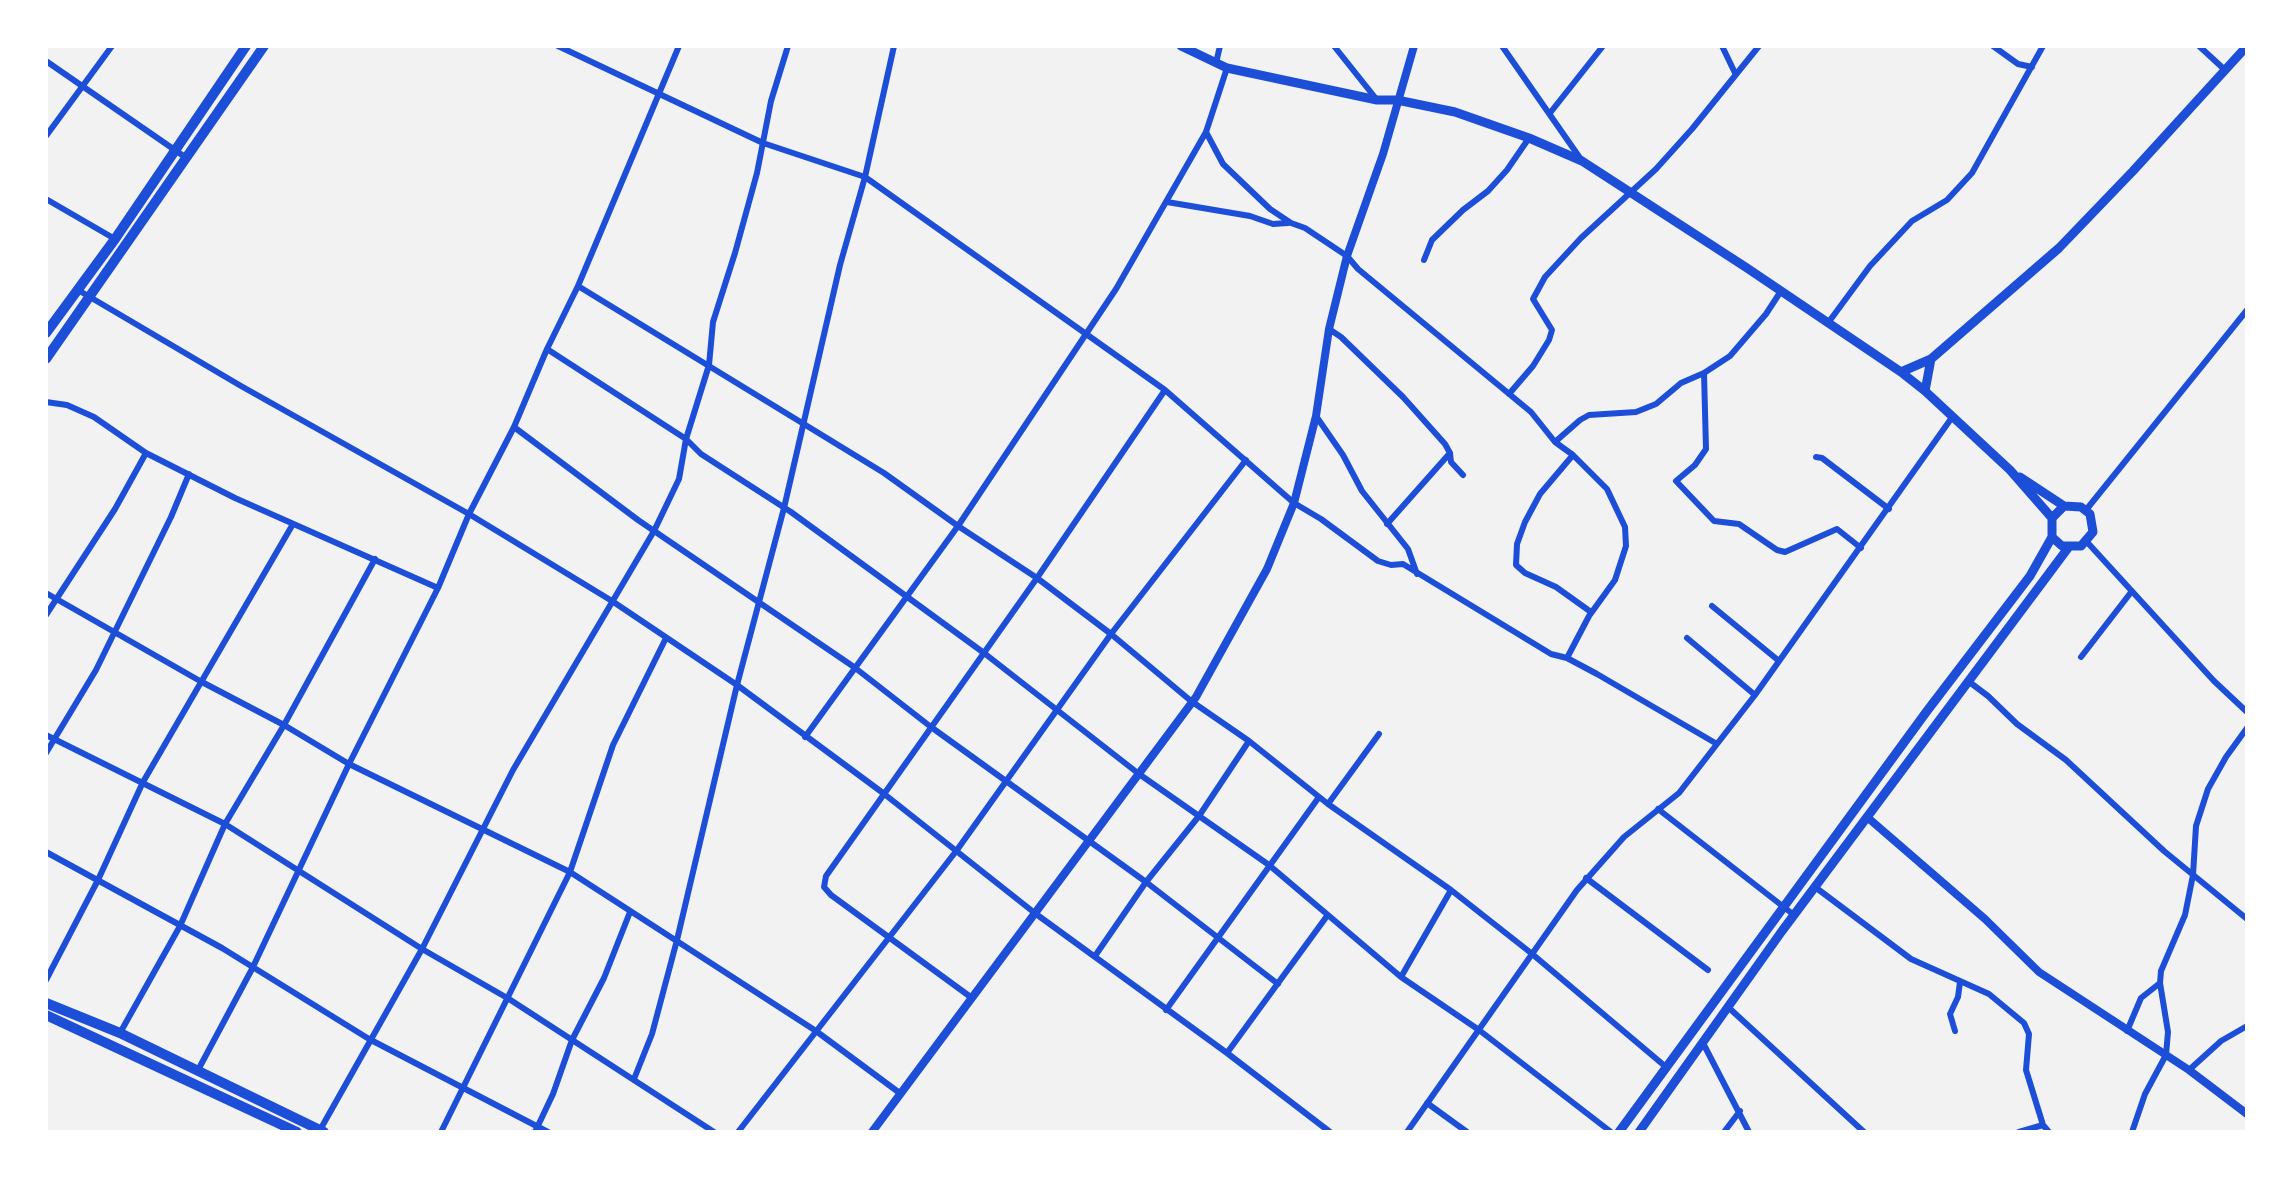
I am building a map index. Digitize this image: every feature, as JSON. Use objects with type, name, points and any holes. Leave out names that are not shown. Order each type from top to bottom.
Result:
[{"type":"main road","points":[[46,333],[115,239],[246,46]]},
{"type":"main road","points":[[46,359],[264,46]]},
{"type":"main road","points":[[1181,46],[1227,68],[1377,100],[1397,100],[1455,112],[1582,161],[1901,372],[2010,470],[2052,518],[2052,537],[2030,576],[1619,1132]]},
{"type":"main road","points":[[1901,372],[1931,359],[2059,248],[2247,46]]},
{"type":"main road","points":[[1925,391],[1931,359]]},
{"type":"main road","points":[[2010,470],[2064,506],[2075,505],[2086,510],[2094,526],[2087,542],[2081,546],[2068,548],[2052,537]]},
{"type":"main road","points":[[2052,518],[2064,506]]},
{"type":"main road","points":[[1639,1132],[1794,915],[2068,548]]},
{"type":"main road","points":[[46,1003],[120,1033],[322,1131]]},
{"type":"main road","points":[[46,1015],[297,1132]]},
{"type":"street","points":[[46,136],[112,46]]},
{"type":"street","points":[[558,46],[763,143],[865,177],[1165,390],[1294,503],[1378,561],[1391,565],[1403,564],[1551,654],[1567,658],[1717,744]]},
{"type":"street","points":[[197,1072],[252,969],[349,764],[438,588],[469,514],[514,427],[578,286],[679,46]]},
{"type":"street","points":[[322,1131],[369,1039],[422,949],[513,770],[654,531],[679,479],[686,439],[709,365],[713,322],[735,253],[771,101],[788,46]]},
{"type":"street","points":[[634,1079],[652,1034],[677,940],[737,685],[784,508],[840,265],[865,177],[894,46]]},
{"type":"street","points":[[1216,63],[1220,46]]},
{"type":"street","points":[[1334,46],[1377,100]]},
{"type":"street","points":[[872,1132],[1191,701],[1267,569],[1294,503],[1316,416],[1329,329],[1347,256],[1383,154],[1414,46]]},
{"type":"street","points":[[1502,46],[1582,161]]},
{"type":"street","points":[[1550,113],[1603,46]]},
{"type":"street","points":[[1722,46],[1735,73]]},
{"type":"street","points":[[1509,394],[1544,352],[1552,330],[1534,305],[1534,294],[1561,259],[1656,169],[1759,46]]},
{"type":"street","points":[[1993,46],[2018,64],[2032,67]]},
{"type":"street","points":[[1828,323],[1870,266],[1912,221],[1947,200],[1972,173],[2043,46]]},
{"type":"street","points":[[2199,46],[2225,70]]},
{"type":"street","points":[[46,61],[185,157]]},
{"type":"street","points":[[805,737],[958,526],[1116,289],[1206,132],[1227,68]]},
{"type":"street","points":[[1206,132],[1223,164],[1270,209],[1347,256],[1358,269],[1531,412],[1555,442],[1573,455],[1607,489],[1625,527],[1626,546],[1615,580],[1591,612],[1567,658]]},
{"type":"street","points":[[1424,260],[1432,240],[1488,191],[1529,138]]},
{"type":"street","points":[[46,199],[115,239]]},
{"type":"street","points":[[1167,202],[1250,216],[1273,224],[1291,223]]},
{"type":"street","points":[[578,286],[884,473],[1037,578],[1111,634],[1191,701],[1249,741],[1328,804],[1451,890],[1666,1067]]},
{"type":"street","points":[[78,290],[469,514],[612,601],[737,685],[883,793],[1036,914],[1330,1132]]},
{"type":"street","points":[[1555,442],[1589,415],[1636,412],[1656,404],[1681,383],[1730,356],[1781,291]]},
{"type":"street","points":[[2086,510],[2247,310]]},
{"type":"street","points":[[1329,329],[1403,397],[1450,453],[1451,462],[1463,475]]},
{"type":"street","points":[[547,349],[686,439],[701,454],[784,508],[984,653],[1139,774],[1269,865],[1401,977],[1479,1030],[1611,1132]]},
{"type":"street","points":[[1704,373],[1706,449],[1695,465],[1676,481],[1714,521],[1739,524],[1777,550],[1785,552],[1837,529],[1861,548]]},
{"type":"street","points":[[972,998],[831,895],[824,887],[826,876],[1037,578],[1165,390]]},
{"type":"street","points":[[46,402],[67,405],[94,417],[146,453],[293,524],[438,588]]},
{"type":"street","points":[[1316,416],[1362,491],[1408,549],[1417,574]]},
{"type":"street","points":[[1407,1132],[1586,878],[1624,837],[1679,793],[1755,695],[1953,416]]},
{"type":"street","points":[[514,427],[654,531],[854,667],[931,727],[1146,882],[1278,984]]},
{"type":"street","points":[[46,615],[115,509],[146,453]]},
{"type":"street","points":[[1387,524],[1450,453]]},
{"type":"street","points":[[1573,455],[1540,494],[1525,522],[1517,544],[1516,565],[1525,573],[1556,587],[1591,612]]},
{"type":"street","points":[[1816,457],[1822,458],[1889,509]]},
{"type":"street","points":[[738,1132],[957,850],[1111,634],[1246,460]]},
{"type":"street","points":[[46,753],[96,670],[189,474]]},
{"type":"street","points":[[46,980],[98,880],[143,782],[293,524]]},
{"type":"street","points":[[2087,542],[2214,681],[2247,712]]},
{"type":"street","points":[[120,1033],[180,926],[225,824],[284,725],[375,559]]},
{"type":"street","points":[[2081,657],[2132,591]]},
{"type":"street","points":[[46,593],[349,764],[570,872],[816,1031],[901,1094]]},
{"type":"street","points":[[1712,606],[1779,661]]},
{"type":"street","points":[[441,1132],[570,872],[613,745],[666,638]]},
{"type":"street","points":[[1687,638],[1755,695]]},
{"type":"street","points":[[1968,681],[2017,724],[2066,760],[2193,875],[2247,919]]},
{"type":"street","points":[[2132,1132],[2145,1094],[2166,1055],[2168,1032],[2160,983],[2167,955],[2185,915],[2193,875],[2196,826],[2208,789],[2247,728]]},
{"type":"street","points":[[1328,804],[1379,734]]},
{"type":"street","points":[[46,735],[225,824],[422,949],[509,999],[714,1132]]},
{"type":"street","points":[[1095,956],[1146,882],[1199,816],[1249,741]]},
{"type":"street","points":[[1166,1010],[1319,797]]},
{"type":"street","points":[[1658,809],[1794,915]]},
{"type":"street","points":[[1867,817],[1985,919],[2039,972],[2189,1070],[2247,1114]]},
{"type":"street","points":[[46,852],[180,926],[369,1039],[536,1129],[548,1132]]},
{"type":"street","points":[[1586,878],[1708,970]]},
{"type":"street","points":[[1815,887],[1911,959],[1989,994],[2024,1023],[2029,1034],[2026,1070],[2043,1125],[2049,1132]]},
{"type":"street","points":[[1401,977],[1451,890]]},
{"type":"street","points":[[536,1129],[630,912]]},
{"type":"street","points":[[1227,1053],[1327,916]]},
{"type":"street","points":[[1955,1031],[1950,1014],[1961,987],[1960,981]]},
{"type":"street","points":[[2127,1031],[2141,998],[2160,983]]},
{"type":"street","points":[[1728,1007],[1864,1132]]},
{"type":"street","points":[[2189,1070],[2221,1041],[2247,1026]]},
{"type":"street","points":[[1703,1043],[1749,1132]]},
{"type":"street","points":[[1427,1103],[1467,1132]]},
{"type":"street","points":[[1724,1132],[1740,1111]]},
{"type":"street","points":[[2019,1132],[2043,1125]]}]
